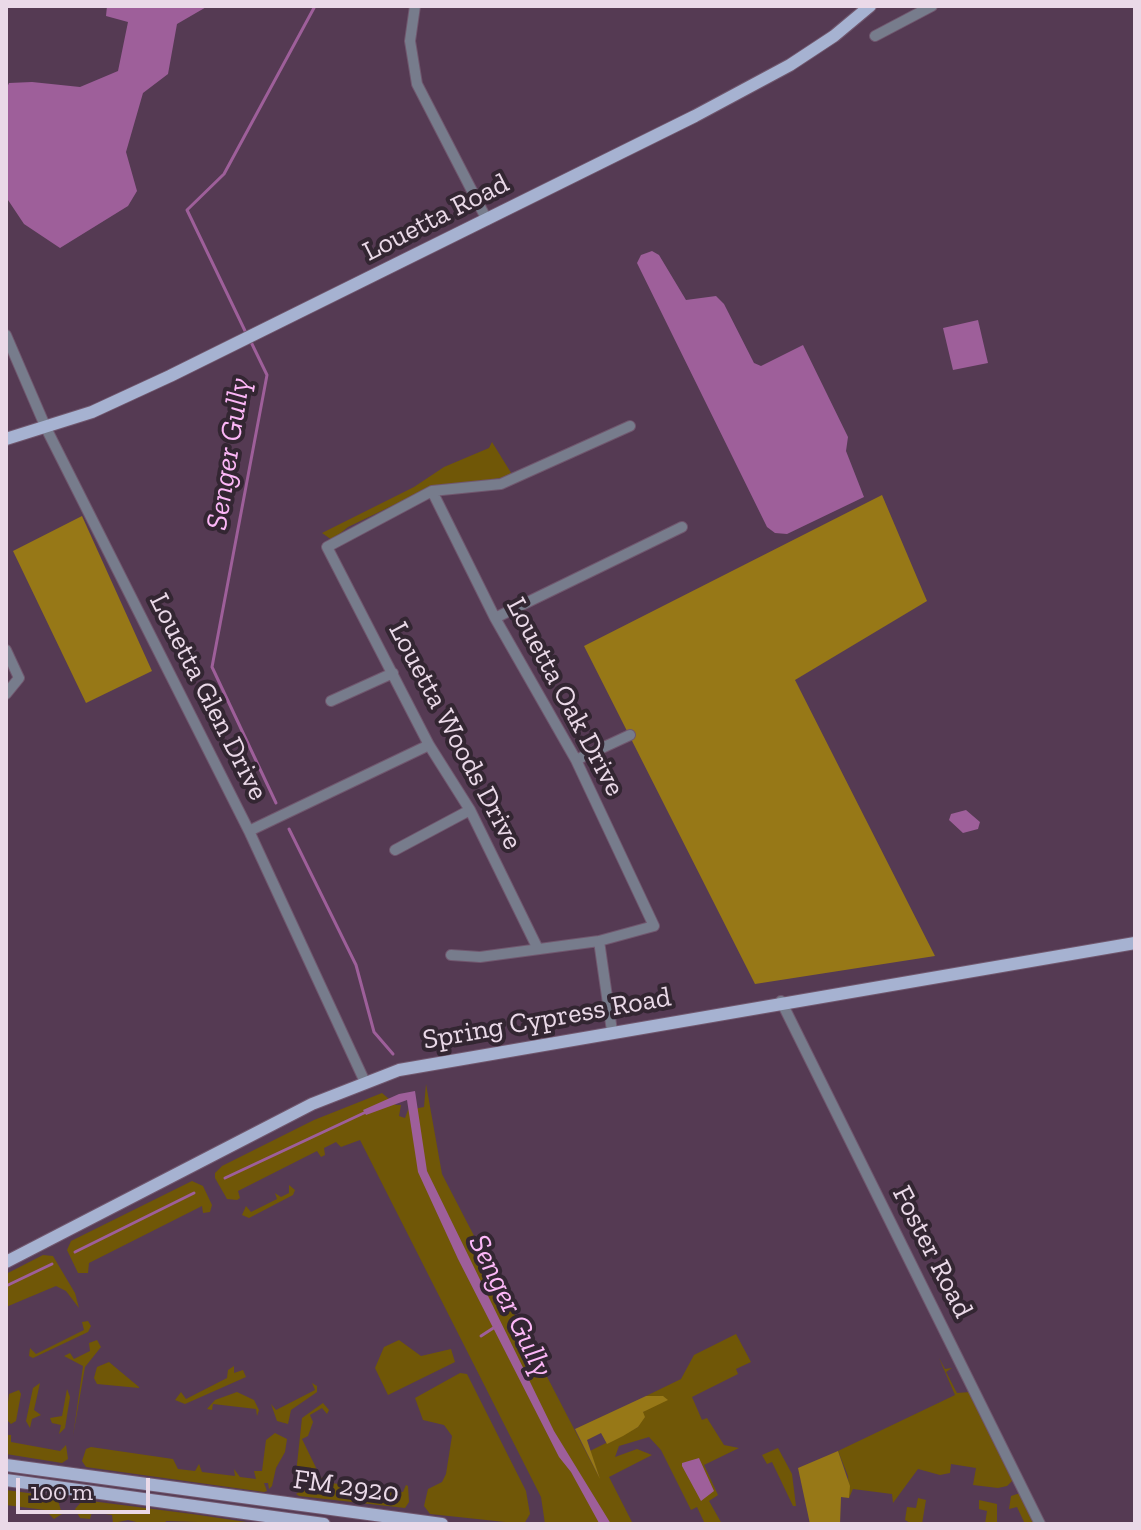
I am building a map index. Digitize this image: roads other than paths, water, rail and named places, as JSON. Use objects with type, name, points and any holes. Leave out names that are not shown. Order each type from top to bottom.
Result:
[{"type":"main road","name":"Louetta Road","points":[[6,439],[46,428],[115,402],[487,220],[761,82],[834,36],[870,6]]},
{"type":"main road","name":"Spring Cypress Road","points":[[6,1262],[199,1165],[247,1136],[365,1082],[399,1070],[781,1001],[1135,943]]},
{"type":"main road","name":"FM 2920","points":[[6,1465],[442,1524]]},
{"type":"main road","name":"FM 2920","points":[[6,1480],[279,1521],[324,1524]]},
{"type":"street","points":[[415,6],[410,53],[417,84],[487,220]]},
{"type":"street","points":[[875,36],[932,6]]},
{"type":"street","name":"Louetta Glen Drive","points":[[6,335],[46,428],[249,831],[365,1082]]},
{"type":"street","points":[[432,491],[501,484],[630,426]]},
{"type":"street","name":"Louetta Woods Drive","points":[[432,491],[327,547],[429,745],[470,810],[538,949]]},
{"type":"street","name":"Louetta Oak Drive","points":[[432,491],[495,618],[576,760],[654,926],[599,941]]},
{"type":"street","points":[[495,618],[682,527]]},
{"type":"street","points":[[6,650],[19,678],[6,694]]},
{"type":"street","points":[[331,701],[393,673]]},
{"type":"street","points":[[576,760],[630,735]]},
{"type":"street","points":[[249,831],[429,745]]},
{"type":"street","points":[[395,850],[470,810]]},
{"type":"street","points":[[451,955],[480,957],[599,941],[612,1031]]},
{"type":"street","name":"Foster Road","points":[[781,1001],[1040,1524]]},
{"type":"street","points":[[279,1521],[282,1502]]},
{"type":"waterway","name":"Senger Gully","points":[[247,335],[187,210],[224,174],[315,6]]},
{"type":"waterway","name":"Senger Gully","points":[[251,342],[267,375],[212,667],[276,803]]},
{"type":"waterway","name":"Senger Gully","points":[[289,829],[356,965],[374,1032],[393,1054]]},
{"type":"waterway","points":[[225,1178],[366,1112]]},
{"type":"waterway","points":[[75,1252],[194,1193]]},
{"type":"waterway","points":[[6,1286],[52,1264]]},
{"type":"waterway","points":[[481,1336],[498,1325]]}]
